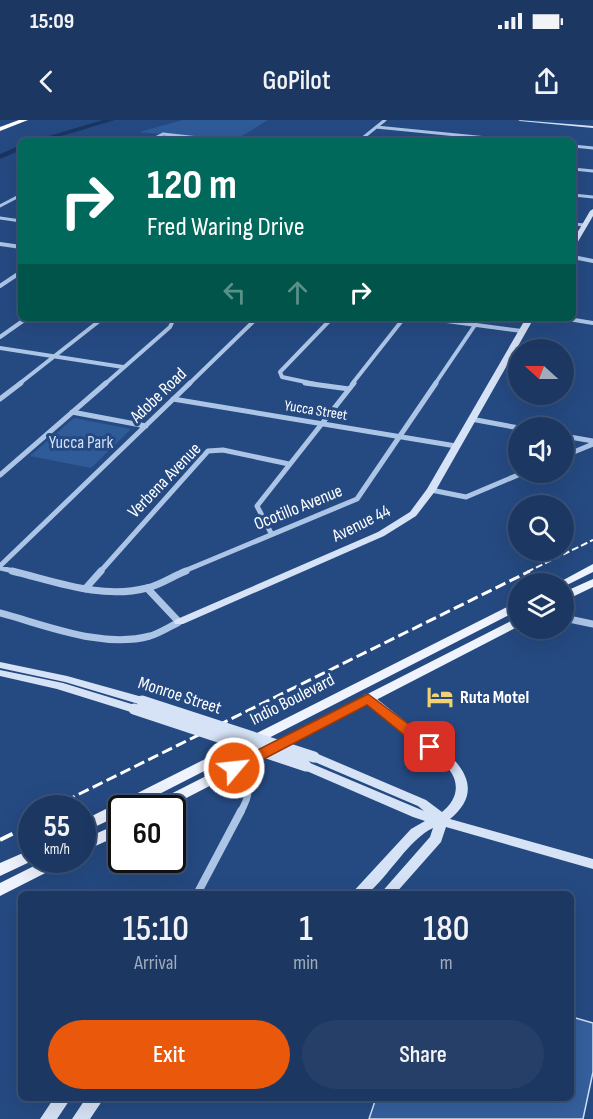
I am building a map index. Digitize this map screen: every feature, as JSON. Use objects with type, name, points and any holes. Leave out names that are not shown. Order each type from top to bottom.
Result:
[{"type":"highway","points":[[0,128],[16,120]]},
{"type":"highway","points":[[0,128],[25,120]]},
{"type":"main road","points":[[520,120],[593,127]]},
{"type":"main road","points":[[576,240],[593,211]]},
{"type":"main road","name":"Avenue 44","points":[[179,622],[381,534],[413,514],[431,490],[528,321]]},
{"type":"main road","points":[[574,577],[589,569]]},
{"type":"main road","points":[[574,583],[589,569]]},
{"type":"main road","points":[[574,592],[593,582]]},
{"type":"main road","name":"Indio Boulevard","points":[[96,821],[508,613]]},
{"type":"main road","name":"Indio Boulevard","points":[[181,795],[508,627]]},
{"type":"main road","points":[[368,698],[367,693],[370,688],[417,664],[429,651]]},
{"type":"main road","name":"Monroe Street","points":[[0,665],[67,679],[138,705],[310,761],[417,814],[593,864]]},
{"type":"main road","name":"Monroe Street","points":[[0,673],[138,705]]},
{"type":"main road","points":[[334,700],[368,698],[453,765],[463,777],[462,793],[441,819],[436,839],[390,891]]},
{"type":"main road","points":[[290,739],[307,724],[342,705],[342,701],[334,700]]},
{"type":"main road","points":[[361,891],[377,877],[416,832],[426,824],[441,819]]},
{"type":"main road","points":[[0,870],[18,861]]},
{"type":"main road","points":[[0,890],[33,873]]},
{"type":"main road","points":[[48,1119],[61,1101]]},
{"type":"main road","points":[[80,1119],[94,1101]]},
{"type":"street","points":[[363,138],[385,120]]},
{"type":"street","points":[[376,127],[488,138]]},
{"type":"street","points":[[153,138],[165,135],[188,138]]},
{"type":"street","points":[[576,146],[593,148]]},
{"type":"street","points":[[576,169],[593,171]]},
{"type":"street","points":[[576,195],[593,197]]},
{"type":"street","points":[[0,206],[18,197]]},
{"type":"street","points":[[0,218],[18,221]]},
{"type":"street","points":[[576,224],[585,225]]},
{"type":"street","points":[[0,244],[18,247]]},
{"type":"street","points":[[576,258],[593,261]]},
{"type":"street","points":[[0,286],[18,274]]},
{"type":"street","points":[[576,320],[593,322]]},
{"type":"street","points":[[0,337],[23,321]]},
{"type":"street","points":[[0,399],[99,321]]},
{"type":"street","points":[[0,475],[170,327],[173,321]]},
{"type":"street","name":"Adobe Road","points":[[0,567],[253,321]]},
{"type":"street","points":[[329,321],[280,372],[282,377],[288,380],[350,388]]},
{"type":"street","points":[[271,533],[257,506],[402,321]]},
{"type":"street","points":[[446,321],[522,331]]},
{"type":"street","name":"Ocotillo Avenue","points":[[0,567],[85,589],[118,592],[147,588],[271,533],[357,499],[475,325]]},
{"type":"street","points":[[0,348],[123,368]]},
{"type":"street","name":"Yucca Street","points":[[173,399],[456,446]]},
{"type":"street","points":[[72,412],[146,426]]},
{"type":"street","points":[[471,419],[508,426]]},
{"type":"street","points":[[574,438],[593,443]]},
{"type":"street","points":[[574,452],[593,443]]},
{"type":"street","name":"Verbena Avenue","points":[[85,589],[208,451],[223,450],[289,464]]},
{"type":"street","points":[[431,490],[466,497],[508,479]]},
{"type":"street","points":[[0,613],[122,640],[148,636],[179,622],[147,588]]},
{"type":"street","points":[[574,620],[593,624]]},
{"type":"street","points":[[199,891],[249,796],[249,786],[234,768]]},
{"type":"green space","points":[[183,120],[268,120],[239,138],[202,138],[139,132]]},
{"type":"green space","name":"Yucca Park","points":[[74,418],[131,429],[91,468],[30,456]]},
{"type":"building","points":[[574,1018],[593,1023],[593,1072],[583,1119],[369,1119],[375,1101],[574,1101]]},
{"type":"waterway","points":[[47,138],[111,120]]},
{"type":"waterway","points":[[0,157],[18,148]]},
{"type":"railway","points":[[527,572],[593,540]]},
{"type":"railway","points":[[77,795],[530,571]]},
{"type":"railway","points":[[0,840],[18,831]]},
{"type":"place","name":"Ruta Motel","points":[[440,697]]},
{"type":"route","points":[[234,768],[368,698],[430,747]]}]
